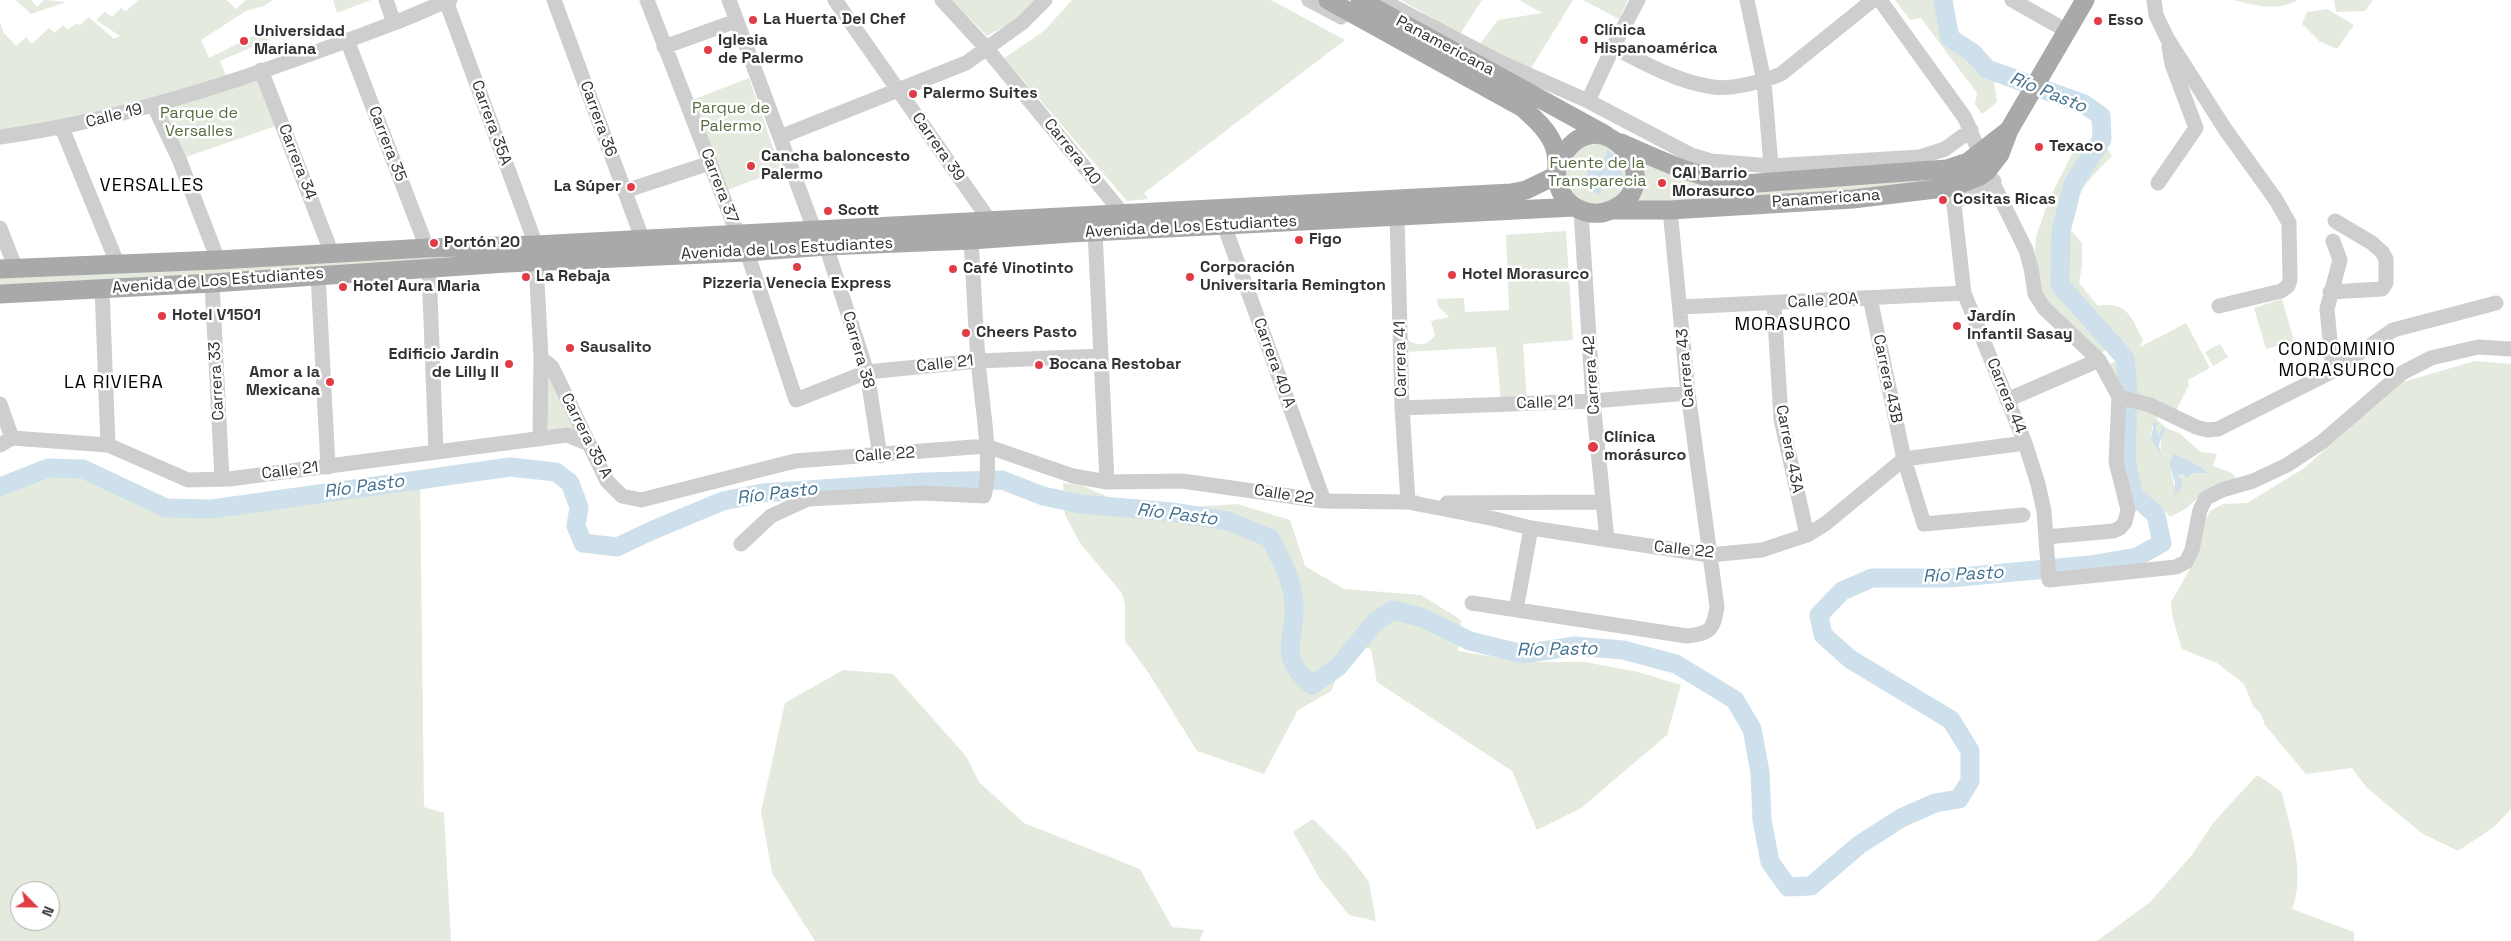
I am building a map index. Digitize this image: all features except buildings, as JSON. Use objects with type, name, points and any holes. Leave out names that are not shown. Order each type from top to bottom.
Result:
[{"type":"main road","points":[[1328,0],[1523,108],[1541,124],[1553,144],[1562,193],[1577,209],[1602,213],[1612,210],[1630,194],[1635,172],[1633,161],[1614,140],[1597,135],[1585,136],[1573,142],[1564,150],[1558,168]]},
{"type":"main road","name":"Panamericana","points":[[1360,0],[1497,67],[1614,140],[1691,174],[1718,181],[1744,184],[1852,168],[1947,169],[1968,162],[2009,130]]},
{"type":"main road","name":"Panamericana","points":[[1612,210],[1670,210],[1953,195],[1990,176],[2009,130],[2085,0]]},
{"type":"main road","name":"Avenida de Los Estudiantes","points":[[536,253],[604,259],[747,252],[826,246],[866,235],[990,221],[1511,194],[1526,190],[1558,168]]},
{"type":"main road","name":"Avenida de Los Estudiantes","points":[[8,269],[218,260],[427,248],[467,256],[536,253],[609,241],[642,238],[814,229],[866,235],[971,240],[1397,216],[1577,209]]},
{"type":"main road","points":[[604,259],[600,257],[598,249],[609,241]]},
{"type":"main road","name":"Avenida de Los Estudiantes","points":[[0,294],[212,283],[318,274],[429,268],[467,256]]},
{"type":"street","points":[[386,0],[394,23]]},
{"type":"street","name":"Carrera 36","points":[[554,0],[642,238]]},
{"type":"street","name":"Carrera 37","points":[[647,0],[736,233]]},
{"type":"street","points":[[729,0],[814,229]]},
{"type":"street","name":"Carrera 39","points":[[835,0],[990,221]]},
{"type":"street","name":"Carrera 40","points":[[942,0],[988,49],[1123,214]]},
{"type":"street","points":[[780,137],[966,63],[1022,23],[1045,0]]},
{"type":"street","points":[[1309,0],[1541,124]]},
{"type":"street","points":[[1383,0],[1497,67],[1588,101],[1691,155],[1711,161],[1770,166],[1852,168],[1920,157],[1946,150],[1971,130]]},
{"type":"street","points":[[1588,101],[1612,47],[1638,0]]},
{"type":"street","points":[[1747,0],[1764,81],[1770,166]]},
{"type":"street","points":[[1612,47],[1668,74],[1714,88],[1764,81],[1781,74],[1873,0]]},
{"type":"street","points":[[1880,0],[1965,118],[1979,153],[2026,250],[2035,294],[2044,308],[2099,360],[2121,398],[2116,462],[2128,510],[2124,522],[2120,528],[2113,531],[2046,542]]},
{"type":"street","points":[[2012,0],[2067,32]]},
{"type":"street","points":[[2154,0],[2156,15],[2168,38],[2225,129],[2276,200],[2289,223],[2290,280],[2288,286],[2281,291],[2219,306]]},
{"type":"street","name":"Calle 19","points":[[0,138],[62,128],[154,106],[347,40],[448,1]]},
{"type":"street","name":"Carrera 35A","points":[[448,1],[536,253]]},
{"type":"street","points":[[664,47],[736,21]]},
{"type":"street","points":[[2158,183],[2196,128],[2172,64],[2168,38]]},
{"type":"street","name":"Carrera 35","points":[[347,40],[427,248]]},
{"type":"street","name":"Carrera 34","points":[[261,70],[332,254]]},
{"type":"street","points":[[154,106],[179,159],[218,260]]},
{"type":"street","points":[[62,128],[118,265]]},
{"type":"street","points":[[625,191],[710,164]]},
{"type":"street","name":"Carrera 44","points":[[1953,195],[1964,293],[2025,443],[2044,510],[2049,580],[2176,567],[2186,562],[2192,550],[2200,510],[2206,498],[2222,490],[2253,482],[2287,465],[2322,442],[2402,373],[2431,358],[2478,347],[2511,349]]},
{"type":"street","name":"Carrera 42","points":[[1577,209],[1606,540]]},
{"type":"street","name":"Carrera 43","points":[[1516,610],[1687,636],[1706,633],[1712,628],[1717,607],[1688,393],[1670,210]]},
{"type":"street","name":"Carrera 41","points":[[1397,216],[1402,408],[1408,502]]},
{"type":"street","points":[[2330,292],[2382,289],[2386,283],[2386,259],[2382,252],[2372,243],[2335,221]]},
{"type":"street","name":"Carrera 40 A","points":[[1224,225],[1324,501]]},
{"type":"street","points":[[0,228],[8,269]]},
{"type":"street","points":[[1095,232],[1107,482]]},
{"type":"street","points":[[741,544],[770,516],[808,499],[922,493],[984,496],[988,482],[971,240]]},
{"type":"street","points":[[2333,241],[2340,260],[2327,309],[2333,371]]},
{"type":"street","name":"Carrera 38","points":[[826,246],[867,372],[875,456]]},
{"type":"street","name":"Calle 21","points":[[747,252],[796,400],[867,372],[978,361],[1100,356]]},
{"type":"street","name":"Carrera 35 A","points":[[536,253],[541,358],[540,439]]},
{"type":"street","points":[[429,268],[436,452]]},
{"type":"street","points":[[318,274],[328,467]]},
{"type":"street","name":"Carrera 33","points":[[212,283],[222,480]]},
{"type":"street","points":[[102,288],[108,445]]},
{"type":"street","name":"Calle 20A","points":[[1681,307],[1964,293]]},
{"type":"street","name":"Carrera 43B","points":[[1870,298],[1904,459],[1924,524],[2023,515]]},
{"type":"street","name":"Carrera 43A","points":[[1774,303],[1781,419],[1807,535]]},
{"type":"street","points":[[2121,398],[2150,405],[2196,427],[2207,430],[2218,429],[2333,371],[2393,330],[2496,303]]},
{"type":"street","name":"Carrera 35 A","points":[[541,358],[552,368],[607,481],[615,490],[632,500],[641,500]]},
{"type":"street","points":[[2007,400],[2099,360]]},
{"type":"street","name":"Calle 21","points":[[1402,408],[1593,401],[1688,393]]},
{"type":"street","points":[[0,404],[6,442]]},
{"type":"street","name":"Calle 21","points":[[6,442],[108,445],[188,480],[222,480],[567,435],[587,443]]},
{"type":"street","points":[[1904,459],[2025,443]]},
{"type":"street","name":"Calle 22","points":[[641,500],[787,462],[875,456],[986,452],[1073,476],[1107,482],[1182,481],[1324,501],[1408,502],[1531,528],[1709,555],[1762,550],[1807,535],[1825,524],[1904,459]]},
{"type":"street","points":[[1408,502],[1603,502]]},
{"type":"street","points":[[1472,602],[1516,610],[1531,528]]},
{"type":"green space","points":[[16,0],[31,0],[37,7],[44,0],[66,2],[31,14]]},
{"type":"green space","points":[[139,0],[227,0],[236,9],[246,0],[273,0],[264,6],[246,11],[201,40],[209,58],[267,29],[270,39],[220,61],[228,80],[0,136],[0,22],[4,33],[16,46],[26,37],[32,44],[49,28],[55,33],[63,25],[68,30],[77,23],[80,25],[89,17],[114,39],[120,36],[96,20],[105,12],[112,17],[121,8],[126,11]]},
{"type":"green space","points":[[333,0],[371,0],[337,13]]},
{"type":"green space","points":[[952,0],[1035,0],[1012,22],[987,36]]},
{"type":"green space","points":[[1072,0],[1271,0],[1345,40],[1144,193],[1148,199],[1127,201],[1004,58],[1044,31]]},
{"type":"green space","points":[[1401,0],[1482,0],[1460,34]]},
{"type":"green space","points":[[1519,0],[1573,0],[1530,70],[1479,45],[1498,20],[1542,13]]},
{"type":"green space","points":[[1583,0],[1628,0],[1619,19]]},
{"type":"green space","points":[[1895,0],[1935,0],[1943,43],[1970,61],[1984,77],[1994,81],[1997,102],[1982,114],[1975,104],[1977,93],[1921,18],[1910,20]]},
{"type":"green space","points":[[2234,0],[2298,0],[2290,4],[2274,7]]},
{"type":"green space","points":[[2334,0],[2373,0],[2365,11],[2336,12]]},
{"type":"green space","points":[[2327,9],[2354,25],[2337,49],[2319,41],[2302,24],[2307,12]]},
{"type":"green space","name":"Parque de Versalles","points":[[258,74],[279,125],[183,158],[159,106]]},
{"type":"green space","name":"Parque de Palermo","points":[[749,78],[781,170],[727,190],[692,100]]},
{"type":"green space","name":"Fuente de la Transparecia","points":[[1591,144],[1603,144],[1614,149],[1622,157],[1627,168],[1625,186],[1614,199],[1603,204],[1591,204],[1580,199],[1572,191],[1567,180],[1567,168],[1572,157],[1580,149]]},
{"type":"green space","points":[[2091,144],[2107,148],[2112,156],[2083,188],[2073,216],[2070,229],[2082,243],[2082,265],[2079,283],[2098,306],[2116,306],[2127,312],[2143,340],[2140,347],[2186,323],[2210,368],[2188,380],[2189,385],[2175,413],[2165,410],[2156,418],[2166,428],[2179,433],[2201,452],[2217,454],[2213,466],[2232,473],[2242,487],[2203,493],[2187,508],[2170,517],[2139,489],[2134,481],[2131,446],[2139,402],[2121,398],[2109,365],[2120,357],[2113,346],[2097,355],[2039,293],[2035,250],[2036,237],[2049,199],[2072,154]],"holes":[[[2158,423],[2156,429],[2159,435],[2162,431],[2161,454],[2151,439],[2152,427]],[[2174,453],[2196,464],[2208,473],[2194,473],[2186,477],[2185,474],[2177,477],[2175,489],[2169,463]]]},
{"type":"green space","points":[[1643,158],[1682,175],[1964,172],[1951,179],[1910,188],[1631,204],[1643,183]]},
{"type":"green space","points":[[1566,231],[1573,340],[1523,344],[1527,400],[1501,402],[1496,347],[1406,352],[1404,335],[1410,342],[1418,344],[1427,343],[1435,335],[1431,321],[1449,317],[1438,306],[1437,299],[1464,298],[1465,312],[1509,310],[1506,235]]},
{"type":"green space","points":[[594,244],[594,254],[0,287],[0,275]]},
{"type":"green space","points":[[2282,299],[2294,341],[2266,349],[2254,308]]},
{"type":"green space","points":[[2220,344],[2228,357],[2213,366],[2205,352]]},
{"type":"green space","points":[[2475,361],[2511,364],[2511,809],[2494,827],[2458,851],[2423,834],[2367,788],[2352,768],[2306,774],[2265,725],[2261,714],[2253,706],[2244,684],[2217,663],[2182,649],[2173,619],[2171,602],[2194,562],[2204,524],[2210,511],[2223,504],[2247,503],[2303,469],[2403,382]]},
{"type":"green space","points":[[549,375],[576,433],[548,430],[545,377]]},
{"type":"green space","points":[[48,468],[83,469],[166,508],[212,509],[269,499],[420,481],[424,807],[444,813],[451,941],[0,941],[0,487]]},
{"type":"green space","points":[[1063,483],[1081,485],[1124,504],[1190,507],[1237,504],[1290,520],[1305,566],[1344,589],[1421,595],[1461,620],[1458,651],[1525,662],[1585,662],[1638,672],[1681,685],[1667,735],[1581,808],[1537,830],[1512,771],[1377,682],[1371,649],[1351,644],[1331,691],[1298,710],[1264,774],[1197,751],[1148,672],[1125,641],[1125,603],[1121,592],[1080,543],[1065,515]]},
{"type":"green space","points":[[843,670],[893,674],[966,756],[979,782],[1024,823],[1140,869],[1172,927],[1204,930],[1199,941],[815,941],[772,873],[761,812],[785,703]]},
{"type":"green space","points":[[2257,775],[2281,791],[2297,866],[2296,896],[2292,909],[2354,932],[2354,941],[2097,941],[2149,903],[2192,855],[2213,823]]},
{"type":"green space","points":[[1313,819],[1348,854],[1369,882],[1376,921],[1349,915],[1320,879],[1293,832]]},
{"type":"water","points":[[1607,150],[1619,162],[1622,178],[1603,176],[1600,180],[1601,191],[1598,195],[1592,190],[1586,177],[1589,168],[1595,171],[1602,166]]},
{"type":"water","points":[[2154,422],[2158,423],[2156,429],[2159,435],[2163,427],[2165,428],[2159,445],[2161,456],[2151,439]]},
{"type":"water","points":[[2174,453],[2196,464],[2208,473],[2194,473],[2186,478],[2184,474],[2178,476],[2183,482],[2181,488],[2174,495],[2175,483],[2169,463]]},
{"type":"waterway","name":"Río Pasto","points":[[0,487],[48,468],[83,469],[166,508],[212,509],[510,467],[556,472],[570,483],[579,507],[576,526],[583,543],[617,547],[723,501],[762,493],[924,482],[1002,480],[1043,496],[1080,504],[1172,512],[1228,521],[1270,538],[1285,570],[1293,595],[1294,617],[1290,648],[1291,656],[1294,665],[1301,675],[1312,685],[1338,667],[1375,622],[1393,610],[1423,618],[1470,641],[1523,654],[1575,646],[1623,650],[1676,664],[1735,700],[1752,729],[1760,772],[1762,820],[1770,862],[1788,887],[1811,886],[1859,845],[1901,818],[1935,803],[1959,799],[1970,781],[1970,751],[1951,720],[1850,659],[1823,635],[1819,615],[1842,591],[1872,578],[1950,578],[2090,565],[2137,557],[2162,543],[2156,515],[2133,494],[2126,459],[2128,391],[2125,358],[2060,285],[2061,231],[2073,184],[2102,139],[2101,116],[2084,104],[1987,69],[1973,53],[1950,38],[1943,0]]},
{"type":"place","name":"La Huerta Del Chef","points":[[753,20]]},
{"type":"place","name":"Esso","points":[[2098,21]]},
{"type":"place","name":"Clínica Hispanoamérica","points":[[1584,40]]},
{"type":"place","name":"Universidad Mariana","points":[[244,41]]},
{"type":"place","name":"Iglesia de Palermo","points":[[708,50]]},
{"type":"place","name":"Palermo Suites","points":[[913,94]]},
{"type":"place","name":"Texaco","points":[[2039,147]]},
{"type":"place","name":"Cancha baloncesto Palermo","points":[[751,166]]},
{"type":"place","name":"CAI Barrio Morasurco","points":[[1662,183]]},
{"type":"place","name":"La Súper","points":[[631,187]]},
{"type":"place","name":"Cositas Ricas","points":[[1943,200]]},
{"type":"place","name":"Scott","points":[[828,211]]},
{"type":"place","name":"Figo","points":[[1299,240]]},
{"type":"place","name":"Portón 20","points":[[434,243]]},
{"type":"place","name":"Pizzeria Venecia Express","points":[[797,267]]},
{"type":"place","name":"Café Vinotinto","points":[[953,269]]},
{"type":"place","name":"Hotel Morasurco","points":[[1452,275]]},
{"type":"place","name":"La Rebaja","points":[[526,277]]},
{"type":"place","name":"Corporación Universitaria Remington","points":[[1190,277]]},
{"type":"place","name":"Hotel Aura Maria","points":[[343,287]]},
{"type":"place","name":"Hotel V1501","points":[[162,316]]},
{"type":"place","name":"Jardín Infantil Sasay","points":[[1957,326]]},
{"type":"place","name":"Cheers Pasto","points":[[966,333]]},
{"type":"place","name":"Sausalito","points":[[570,348]]},
{"type":"place","name":"Edificio Jardin de Lilly II","points":[[509,364]]},
{"type":"place","name":"Bocana Restobar","points":[[1039,365]]},
{"type":"place","name":"Amor a la Mexicana","points":[[330,382]]},
{"type":"place","name":"Clínica morásurco","points":[[1593,447]]},
{"type":"district","name":"VERSALLES","points":[[152,186]]},
{"type":"district","name":"MORASURCO","points":[[1793,325]]},
{"type":"district","name":"CONDOMINIO MORASURCO","points":[[2337,360]]},
{"type":"district","name":"LA RIVIERA","points":[[114,383]]}]
